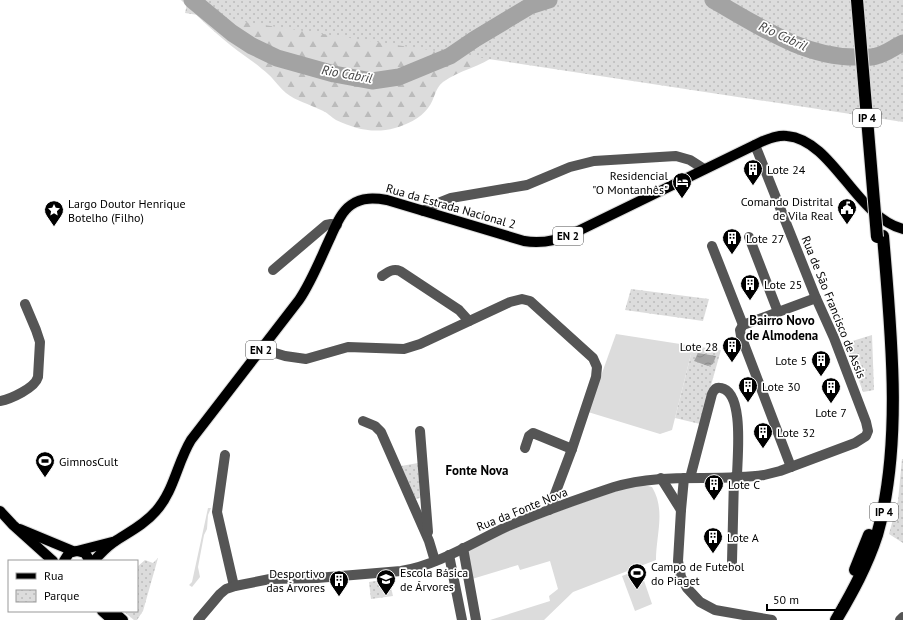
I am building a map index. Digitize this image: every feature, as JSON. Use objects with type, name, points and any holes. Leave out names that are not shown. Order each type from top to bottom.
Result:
[{"type":"highway","name":"IP 4","points":[[836,620],[852,594],[869,558],[878,534],[890,486],[893,458],[895,394],[857,0]]},
{"type":"highway","name":"IP 4","points":[[828,620],[852,577],[868,536],[883,484],[887,457],[889,424],[888,375],[880,237],[862,0]]},
{"type":"main road","name":"Rua da Estrada Nacional 2","points":[[114,542],[140,526],[160,507],[169,492],[183,455],[191,440],[302,296],[343,212],[357,202],[366,199],[382,199],[524,241],[544,242],[556,240],[572,234],[755,144],[781,136],[795,138],[808,144],[826,159],[873,212],[891,224],[903,228]]},
{"type":"main road","points":[[0,510],[13,525],[52,560]]},
{"type":"main road","points":[[13,525],[75,551],[85,553],[89,560]]},
{"type":"main road","name":"EN 2","points":[[75,551],[114,542]]},
{"type":"main road","name":"EN 2","points":[[95,560],[114,542]]},
{"type":"main road","points":[[64,560],[66,556],[75,551]]},
{"type":"main road","points":[[103,612],[112,620]]},
{"type":"main road","points":[[114,612],[123,620]]},
{"type":"street","name":"Rua de São Francisco de Assis","points":[[755,144],[864,415],[868,429],[866,436]]},
{"type":"street","points":[[423,211],[452,198],[527,185],[582,163],[606,160],[679,157],[690,160],[704,169]]},
{"type":"street","points":[[274,270],[326,225],[337,225]]},
{"type":"street","points":[[749,237],[778,312]]},
{"type":"street","points":[[712,246],[743,325]]},
{"type":"street","points":[[382,276],[391,270],[400,271],[459,310],[469,321]]},
{"type":"street","points":[[791,467],[742,341],[740,327],[816,298]]},
{"type":"street","points":[[262,349],[301,359],[314,357],[343,347],[354,346],[404,350],[516,299],[526,300],[535,304],[593,358],[597,367],[596,377],[572,449],[549,510]]},
{"type":"street","points":[[0,401],[11,398],[36,383],[38,377],[40,342],[25,304]]},
{"type":"street","points":[[732,562],[738,422],[736,407],[729,392],[725,389],[718,388],[715,389],[712,394],[687,478],[681,510],[679,566],[681,577],[691,594],[700,602],[715,610],[772,620]]},
{"type":"street","points":[[363,421],[375,426],[381,432],[429,541],[435,561]]},
{"type":"street","points":[[420,431],[429,541]]},
{"type":"street","points":[[525,448],[529,436],[533,433],[572,449]]},
{"type":"street","name":"Rua da Fonte Nova","points":[[198,620],[220,594],[234,586],[270,579],[317,578],[400,571],[418,567],[449,555],[508,527],[549,510],[615,487],[658,478],[736,477],[764,475],[791,467],[855,443],[866,436]]},
{"type":"street","points":[[224,455],[217,512],[234,586]]},
{"type":"street","points":[[658,478],[681,510]]},
{"type":"street","points":[[463,548],[476,620]]},
{"type":"street","points":[[449,555],[462,620]]},
{"type":"street","points":[[900,620],[903,617]]},
{"type":"green space","points":[[181,0],[851,0],[497,54],[443,82],[438,88],[425,112],[417,118],[399,127],[380,131],[365,130],[343,123],[327,113],[290,96],[265,71],[223,39]]},
{"type":"green space","points":[[188,0],[903,0],[903,122],[185,13]]},
{"type":"green space","points":[[631,289],[709,299],[703,321],[625,310]]},
{"type":"green space","points":[[616,334],[693,346],[672,430],[660,434],[588,412]]},
{"type":"green space","points":[[872,335],[874,390],[863,392],[846,343]]},
{"type":"green space","points":[[693,346],[721,350],[700,424],[675,418]]},
{"type":"green space","points":[[902,459],[903,543],[889,534],[898,501]]},
{"type":"green space","points":[[418,463],[420,498],[416,499],[401,466]]},
{"type":"green space","points":[[640,484],[652,487],[659,505],[656,560],[573,592],[544,620],[490,620],[550,601],[549,596],[558,589],[550,561],[520,570],[518,565],[472,579],[468,549],[510,530],[596,498]]},
{"type":"green space","points":[[208,508],[211,508],[208,515],[207,529],[204,535],[198,567],[200,577],[192,587],[189,585],[192,582]]},
{"type":"green space","points":[[158,558],[143,611],[137,620],[134,620],[124,612],[138,612],[138,566],[145,560],[153,563]]},
{"type":"green space","name":"Campo de Futebol do Piaget","points":[[640,569],[652,604],[635,611],[622,576]]},
{"type":"green space","points":[[389,579],[393,596],[371,599],[369,582]]},
{"type":"water","points":[[698,353],[716,356],[713,364],[708,366],[694,361]]},
{"type":"waterway","name":"Rio Cabril","points":[[192,0],[232,33],[252,46],[277,58],[334,74],[372,81],[399,77],[450,56],[530,6],[549,0]]},
{"type":"waterway","name":"Rio Cabril","points":[[713,0],[765,30],[802,47],[821,53],[840,56],[872,57],[883,54],[903,43]]},
{"type":"place","name":"Lote 24","points":[[753,186]]},
{"type":"place","name":"Residencial \"O Montanhês\"","points":[[682,199]]},
{"type":"place","name":"Comando Distrital de Vila Real","points":[[847,225]]},
{"type":"place","name":"Largo Doutor Henrique Botelho (Filho)","points":[[54,227]]},
{"type":"place","name":"Lote 27","points":[[732,255]]},
{"type":"place","name":"Lote 25","points":[[750,301]]},
{"type":"place","name":"Lote 28","points":[[732,363]]},
{"type":"place","name":"Lote 5","points":[[821,377]]},
{"type":"place","name":"Lote 30","points":[[748,403]]},
{"type":"place","name":"Lote 7","points":[[831,404]]},
{"type":"place","name":"Lote 32","points":[[763,449]]},
{"type":"place","name":"GimnosCult","points":[[45,478]]},
{"type":"place","name":"Lote C","points":[[714,501]]},
{"type":"place","name":"Lote A","points":[[713,554]]},
{"type":"place","name":"Campo de Futebol do Piaget","points":[[637,590]]},
{"type":"place","name":"Escola Básica de Árvores","points":[[386,596]]},
{"type":"place","name":"Desportivo das Árvores","points":[[339,597]]},
{"type":"district","name":"Bairro Novo de Almodena","points":[[782,328]]},
{"type":"district","name":"Fonte Nova","points":[[477,470]]}]
